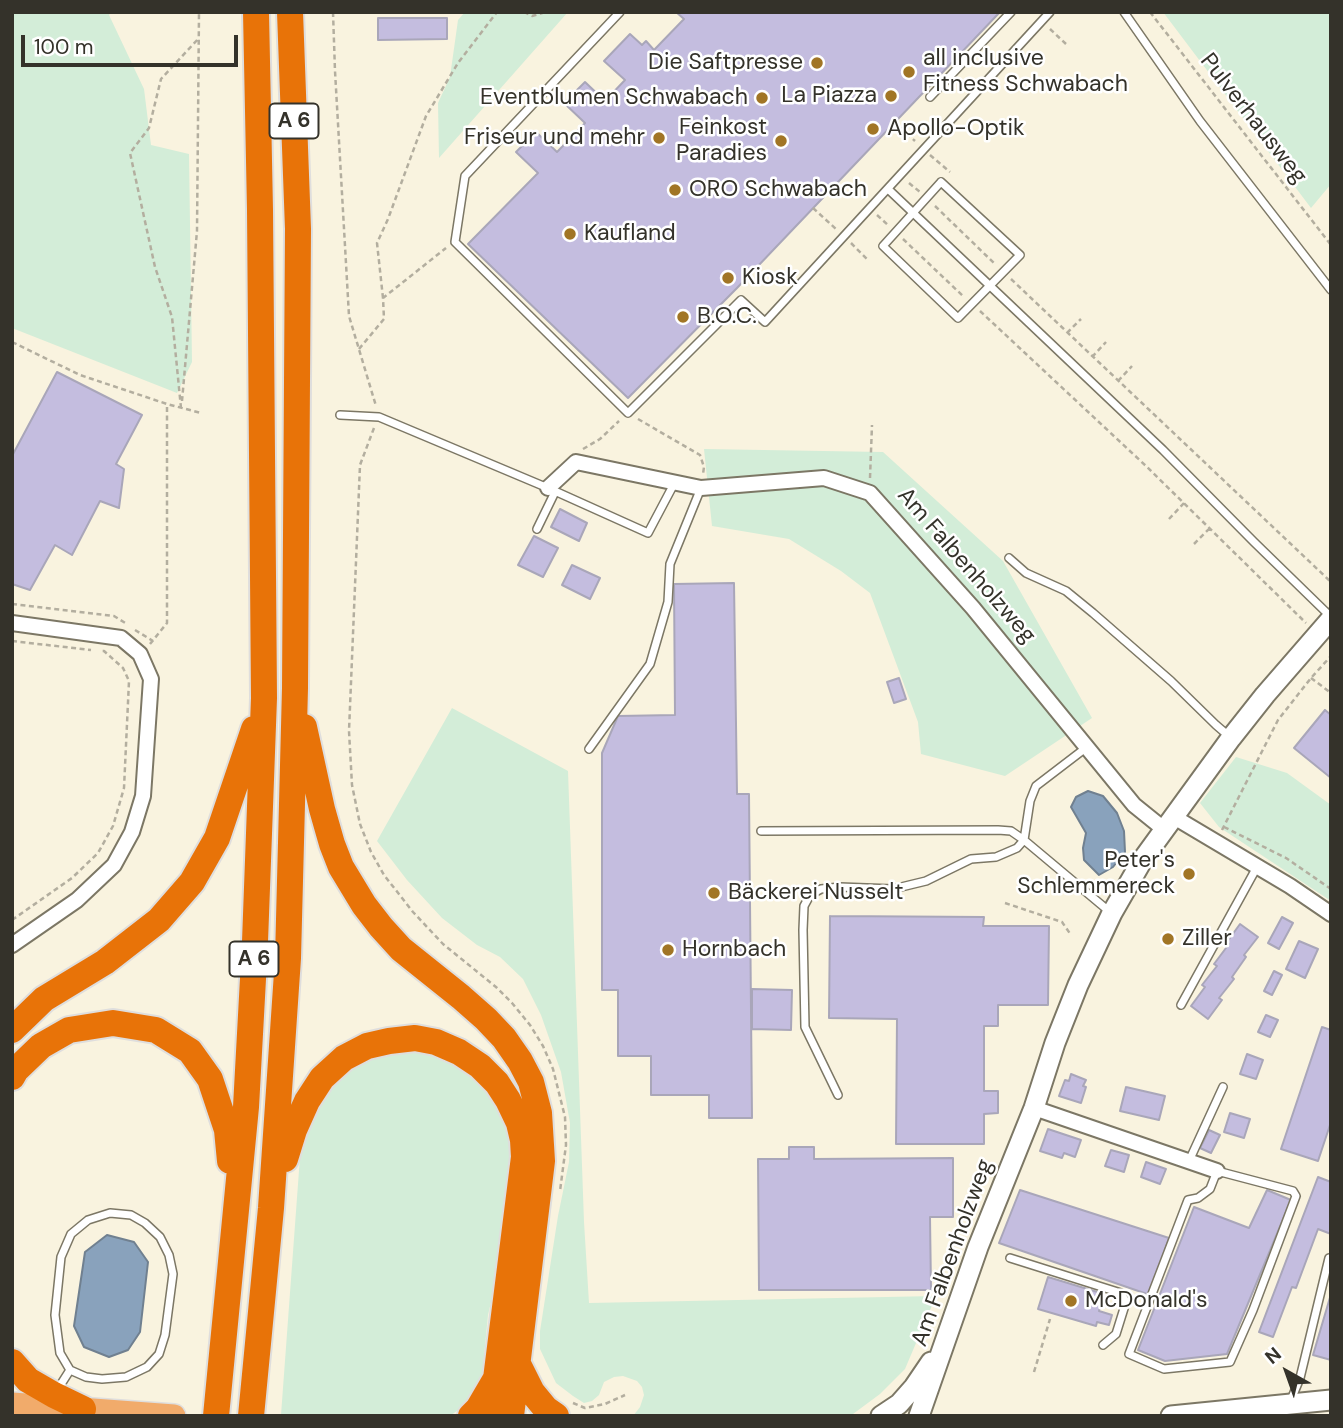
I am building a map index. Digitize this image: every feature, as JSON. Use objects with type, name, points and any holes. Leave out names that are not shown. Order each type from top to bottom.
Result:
[{"type":"highway","name":"A 6","points":[[216,1416],[246,1108],[264,698],[256,12]]},
{"type":"highway","name":"A 6","points":[[251,1416],[271,1208],[288,958],[295,688],[298,229],[290,12]]},
{"type":"highway","points":[[295,688],[322,810],[341,867],[381,928],[401,949],[486,1019],[515,1053],[531,1082],[539,1113],[542,1161],[507,1370],[495,1416]]},
{"type":"highway","points":[[12,1030],[44,999],[105,962],[159,920],[192,882],[218,838],[264,698]]},
{"type":"highway","points":[[12,1077],[41,1046],[69,1030],[113,1023],[156,1030],[190,1051],[210,1079],[228,1130],[235,1219]]},
{"type":"highway","points":[[271,1208],[294,1130],[307,1101],[322,1078],[344,1058],[367,1046],[415,1038],[436,1042],[459,1052],[480,1066],[508,1100],[519,1122],[523,1140],[524,1157],[507,1370],[511,1416]]},
{"type":"highway","points":[[12,1362],[28,1380],[83,1409]]},
{"type":"highway","points":[[507,1370],[532,1392],[546,1409],[561,1407]]},
{"type":"highway","points":[[471,1416],[507,1370]]},
{"type":"main road","points":[[12,1404],[174,1416]]},
{"type":"street","name":"Am Falbenholzweg","points":[[576,462],[701,488],[824,478],[870,493],[973,608],[1134,805],[1170,824]]},
{"type":"street","points":[[552,490],[576,462]]},
{"type":"street","name":"Am Falbenholzweg","points":[[919,1416],[978,1247],[1034,1108],[1055,1044],[1078,985],[1112,914],[1143,859],[1231,738],[1331,618]]},
{"type":"street","points":[[12,623],[121,638],[140,654],[151,678],[143,796],[132,832],[114,865],[78,900],[14,940]]},
{"type":"street","points":[[1170,824],[1258,867],[1331,914]]},
{"type":"street","points":[[1034,1108],[1217,1171]]},
{"type":"street","points":[[881,1416],[899,1404],[914,1387],[948,1335]]},
{"type":"street","points":[[1171,1416],[1331,1400]]},
{"type":"lane","points":[[620,12],[464,176],[455,242],[628,412],[741,300],[765,322],[1050,12]]},
{"type":"lane","points":[[930,97],[1011,12]]},
{"type":"lane","points":[[1124,12],[1200,121],[1331,290]]},
{"type":"lane","points":[[942,182],[1020,255],[958,318],[883,246],[926,199],[942,182]]},
{"type":"lane","points":[[888,189],[1163,450],[1331,618]]},
{"type":"lane","points":[[340,415],[379,417],[648,533],[675,482]]},
{"type":"lane","points":[[589,749],[650,664],[668,602],[670,564],[701,488]]},
{"type":"lane","points":[[537,529],[552,490]]},
{"type":"lane","points":[[1009,558],[1026,573],[1066,591],[1171,681],[1231,738]]},
{"type":"lane","points":[[838,1095],[805,1027],[803,918],[804,906],[810,895],[821,889],[840,887],[893,889],[926,881],[971,859],[996,857],[1017,848],[1024,840],[1035,786],[1087,747]]},
{"type":"lane","points":[[761,831],[1011,831],[1112,914]]},
{"type":"lane","points":[[1181,1005],[1258,867]]},
{"type":"lane","points":[[1189,1162],[1223,1087]]},
{"type":"lane","points":[[1217,1171],[1293,1191],[1296,1196],[1253,1310],[1230,1362],[1164,1369],[1129,1354],[1188,1200],[1198,1198],[1210,1189],[1217,1171]]},
{"type":"lane","points":[[110,1213],[131,1215],[160,1237],[169,1255],[173,1274],[165,1335],[159,1354],[147,1367],[127,1377],[86,1377],[70,1370],[60,1353],[55,1315],[61,1257],[71,1234],[88,1220],[110,1213]]},
{"type":"lane","points":[[1010,1258],[1121,1293],[1126,1302],[1116,1334],[1103,1345]]},
{"type":"lane","points":[[1289,1404],[1300,1378],[1329,1258]]},
{"type":"lane","points":[[54,1395],[70,1370]]},
{"type":"path","points":[[181,408],[197,231],[200,12]]},
{"type":"path","points":[[333,12],[349,316],[379,417],[360,465],[349,731],[352,785],[360,824],[384,876],[443,944],[512,1003],[543,1046],[553,1069],[565,1117],[566,1145],[560,1192]]},
{"type":"path","points":[[359,349],[384,319],[377,243],[426,116],[458,63],[497,12]]},
{"type":"path","points":[[524,12],[531,16],[546,12]]},
{"type":"path","name":"Pulverhausweg","points":[[1150,12],[1331,245]]},
{"type":"path","points":[[181,408],[172,317],[155,267],[130,153],[149,128],[161,79],[200,38]]},
{"type":"path","points":[[901,175],[1331,582]]},
{"type":"path","points":[[870,208],[1184,503],[1317,635]]},
{"type":"path","points":[[383,298],[455,242]]},
{"type":"path","points":[[1068,333],[1081,318]]},
{"type":"path","points":[[12,342],[80,375],[201,413]]},
{"type":"path","points":[[1092,356],[1106,342]]},
{"type":"path","points":[[1118,381],[1132,366]]},
{"type":"path","points":[[140,654],[167,623],[167,404]]},
{"type":"path","points":[[576,462],[576,453],[600,439],[628,412],[700,455],[705,467],[701,488]]},
{"type":"path","points":[[870,493],[872,425]]},
{"type":"path","points":[[1169,519],[1184,503]]},
{"type":"path","points":[[1194,544],[1210,528]]},
{"type":"path","points":[[12,604],[114,616],[153,641]]},
{"type":"path","points":[[12,641],[104,651],[123,668],[129,681],[124,788],[113,826],[98,853],[72,878],[12,920]]},
{"type":"path","points":[[1331,656],[1278,720],[1224,827],[1286,859],[1331,889]]},
{"type":"path","points":[[1311,678],[1331,694]]},
{"type":"path","points":[[1005,904],[1062,922],[1071,935]]},
{"type":"path","points":[[1034,1372],[1050,1319]]},
{"type":"path","points":[[561,1407],[573,1403],[585,1408],[605,1404],[625,1395]]},
{"type":"green space","points":[[12,12],[111,12],[109,15],[144,89],[151,145],[189,154],[192,362],[177,393],[12,328]]},
{"type":"green space","points":[[465,12],[568,12],[439,158],[438,103],[450,77],[458,20]]},
{"type":"green space","points":[[1163,12],[1331,12],[1331,184],[1311,208]]},
{"type":"green space","points":[[704,449],[883,452],[1003,561],[1092,718],[1005,776],[921,754],[918,722],[870,593],[841,571],[789,539],[712,526]]},
{"type":"green space","points":[[452,708],[568,771],[589,1303],[936,1296],[905,1369],[880,1394],[853,1414],[633,1416],[644,1395],[637,1381],[623,1376],[614,1377],[604,1382],[599,1395],[584,1403],[556,1383],[540,1349],[540,1331],[569,1162],[570,1123],[561,1072],[541,1015],[523,979],[500,957],[477,945],[442,918],[407,880],[377,841]]},
{"type":"green space","points":[[1236,757],[1287,773],[1331,805],[1331,901],[1219,827],[1200,803]]},
{"type":"green space","points":[[392,1048],[439,1051],[487,1084],[507,1120],[514,1157],[496,1281],[488,1315],[482,1377],[465,1405],[450,1416],[281,1415],[303,1133],[310,1110],[341,1072]]},
{"type":"water","points":[[1088,791],[1103,796],[1117,813],[1124,831],[1125,852],[1113,867],[1099,875],[1084,860],[1086,833],[1071,807],[1076,797]]},
{"type":"water","points":[[107,1235],[134,1242],[148,1262],[140,1332],[128,1350],[109,1357],[84,1347],[74,1326],[85,1252]]},
{"type":"building","name":"ORO Schwabach","points":[[676,12],[1000,12],[737,288],[628,398],[468,244],[538,173],[516,152],[536,132],[557,152],[585,123],[564,103],[585,82],[605,101],[625,80],[604,61],[630,34],[642,45],[646,41],[654,50],[684,19]]},
{"type":"building","points":[[378,18],[447,18],[447,39],[378,40]]},
{"type":"building","points":[[57,372],[142,415],[116,464],[124,469],[119,508],[100,501],[72,555],[55,545],[30,590],[12,584],[12,456]]},
{"type":"building","points":[[560,509],[587,523],[579,541],[551,527]]},
{"type":"building","points":[[534,536],[558,548],[543,577],[518,565]]},
{"type":"building","points":[[572,565],[600,578],[590,599],[562,585]]},
{"type":"building","points":[[734,583],[737,794],[749,794],[752,1118],[709,1118],[709,1095],[651,1095],[651,1056],[618,1056],[618,990],[602,990],[602,753],[618,716],[675,715],[674,584]]},
{"type":"building","points":[[899,678],[906,699],[894,703],[887,682]]},
{"type":"building","points":[[1325,710],[1331,715],[1331,778],[1294,748]]},
{"type":"building","points":[[830,916],[984,917],[983,926],[1049,926],[1048,1005],[998,1005],[998,1026],[984,1026],[984,1091],[998,1091],[998,1113],[984,1114],[984,1144],[896,1144],[897,1019],[829,1018]]},
{"type":"building","points":[[1282,917],[1293,923],[1279,949],[1268,943]]},
{"type":"building","points":[[1240,924],[1258,937],[1244,955],[1246,957],[1232,977],[1234,979],[1219,998],[1222,1000],[1208,1019],[1191,1006],[1205,987],[1202,985],[1217,966],[1214,964]]},
{"type":"building","points":[[1299,941],[1318,949],[1305,978],[1286,969]]},
{"type":"building","points":[[1274,971],[1282,975],[1272,995],[1264,991]]},
{"type":"building","points":[[752,989],[792,990],[791,1030],[752,1029]]},
{"type":"building","points":[[1266,1015],[1278,1020],[1270,1037],[1258,1032]]},
{"type":"building","points":[[1322,1027],[1331,1030],[1331,1122],[1318,1161],[1281,1149]]},
{"type":"building","points":[[1247,1054],[1263,1060],[1256,1079],[1240,1074]]},
{"type":"building","points":[[1071,1074],[1086,1080],[1081,1103],[1059,1096],[1065,1080],[1069,1081]]},
{"type":"building","points":[[1126,1087],[1165,1096],[1159,1120],[1120,1111]]},
{"type":"building","points":[[1230,1113],[1250,1119],[1244,1138],[1224,1132]]},
{"type":"building","points":[[1048,1129],[1081,1140],[1075,1157],[1064,1153],[1062,1158],[1040,1151]]},
{"type":"building","points":[[1209,1130],[1220,1135],[1211,1153],[1200,1148]]},
{"type":"building","points":[[789,1147],[814,1147],[814,1159],[953,1158],[953,1217],[930,1217],[931,1290],[759,1290],[758,1159],[789,1159]]},
{"type":"building","points":[[1111,1150],[1129,1155],[1124,1172],[1105,1166]]},
{"type":"building","points":[[1146,1162],[1166,1169],[1160,1184],[1141,1177]]},
{"type":"building","points":[[1318,1177],[1331,1182],[1331,1234],[1318,1229],[1296,1288],[1292,1287],[1273,1337],[1259,1332]]},
{"type":"building","points":[[1020,1190],[1169,1238],[1150,1295],[999,1243]]},
{"type":"building","points":[[1267,1190],[1291,1200],[1227,1354],[1165,1361],[1138,1350],[1194,1207],[1249,1228]]},
{"type":"building","name":"McDonald's","points":[[1048,1277],[1104,1294],[1099,1311],[1112,1315],[1109,1325],[1097,1322],[1096,1326],[1038,1309]]},
{"type":"building","points":[[1331,1294],[1331,1360],[1313,1355]]},
{"type":"place","name":"Die Saftpresse","points":[[817,63]]},
{"type":"place","name":"all inclusive Fitness Schwabach","points":[[909,72]]},
{"type":"place","name":"La Piazza","points":[[891,96]]},
{"type":"place","name":"Eventblumen Schwabach","points":[[762,98]]},
{"type":"place","name":"Apollo-Optik","points":[[873,129]]},
{"type":"place","name":"Friseur und mehr","points":[[659,138]]},
{"type":"place","name":"Feinkost Paradies","points":[[781,141]]},
{"type":"place","name":"ORO Schwabach","points":[[675,190]]},
{"type":"place","name":"Kaufland","points":[[570,234]]},
{"type":"place","name":"Kiosk","points":[[728,278]]},
{"type":"place","name":"B.O.C.","points":[[683,317]]},
{"type":"place","name":"Peter's Schlemmereck","points":[[1189,874]]},
{"type":"place","name":"Bäckerei Nusselt","points":[[714,893]]},
{"type":"place","name":"Ziller","points":[[1168,939]]},
{"type":"place","name":"Hornbach","points":[[668,950]]},
{"type":"place","name":"McDonald's","points":[[1071,1301]]}]
